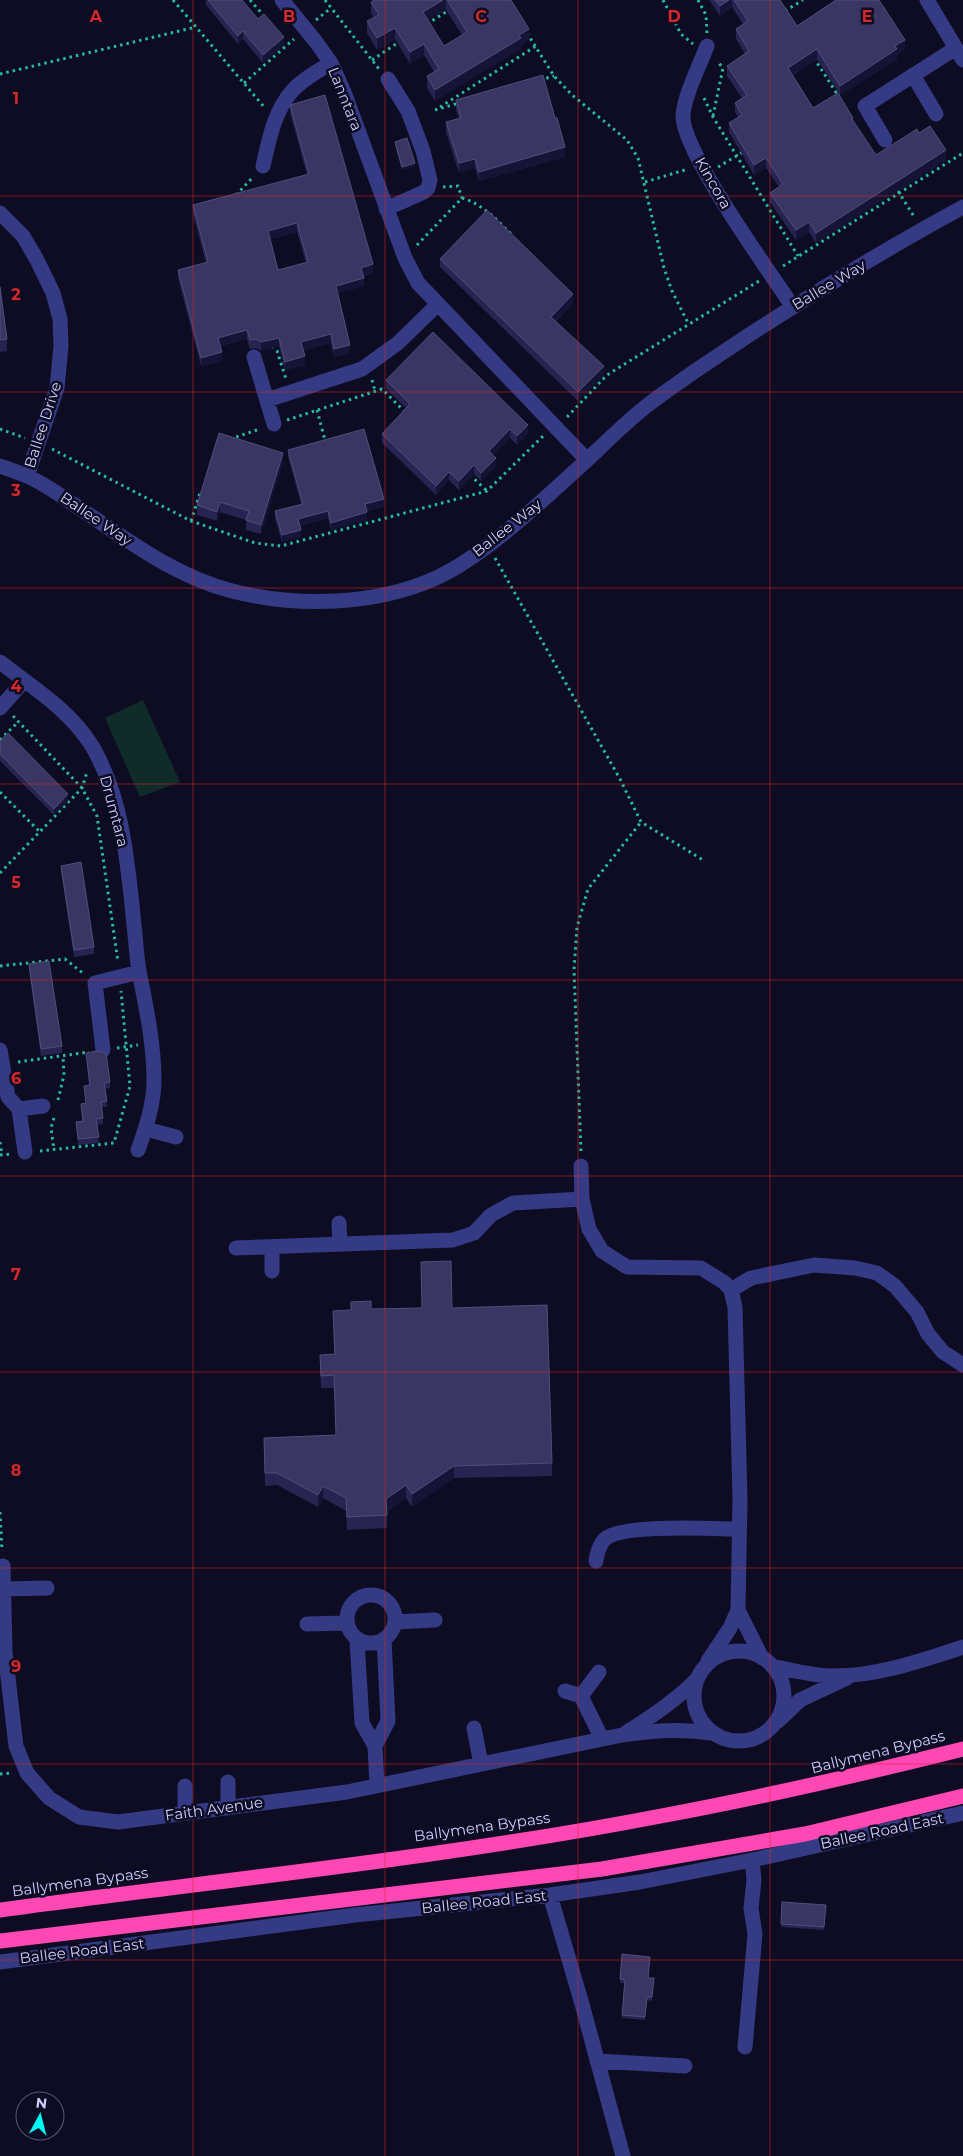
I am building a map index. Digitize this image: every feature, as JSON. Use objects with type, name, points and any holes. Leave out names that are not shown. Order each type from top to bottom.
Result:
[{"type":"highway","name":"Ballymena Bypass","points":[[0,1910],[531,1838],[659,1817],[794,1790],[963,1750]]},
{"type":"highway","points":[[0,1941],[602,1869],[804,1834],[963,1796]]},
{"type":"street","name":"Lanntara","points":[[282,0],[331,63],[344,92],[405,258],[418,283],[556,425],[587,460]]},
{"type":"street","points":[[885,140],[865,106],[913,75],[959,54],[927,0]]},
{"type":"street","name":"Kincora","points":[[706,50],[685,108],[683,120],[690,143],[730,214],[793,307]]},
{"type":"street","points":[[262,166],[275,120],[292,91],[331,63]]},
{"type":"street","points":[[913,75],[936,114]]},
{"type":"street","points":[[386,209],[424,192],[428,188],[430,180],[423,151],[413,123],[388,79]]},
{"type":"street","name":"Ballee Way","points":[[0,466],[27,476],[54,491],[155,559],[178,571],[223,588],[281,601],[321,602],[412,587],[436,578],[487,545],[587,460],[642,409],[698,368],[835,280],[963,207]]},
{"type":"street","name":"Ballee Drive","points":[[0,213],[23,236],[37,260],[53,293],[60,319],[61,346],[56,388],[27,476]]},
{"type":"street","points":[[267,400],[344,376],[368,365],[402,339],[438,305]]},
{"type":"street","points":[[254,358],[274,424]]},
{"type":"street","name":"Drumtara","points":[[0,662],[60,708],[74,722],[92,746],[103,770],[122,830],[139,972],[149,1021],[153,1067],[153,1096],[146,1129],[138,1150]]},
{"type":"street","points":[[1,707],[24,681]]},
{"type":"street","points":[[103,1050],[95,983],[139,972]]},
{"type":"street","points":[[0,1050],[8,1098],[19,1109],[25,1152]]},
{"type":"street","points":[[19,1109],[43,1106]]},
{"type":"street","points":[[146,1129],[176,1137]]},
{"type":"street","points":[[581,1166],[582,1199],[588,1229],[602,1251],[627,1267],[701,1268],[725,1283],[731,1290],[735,1307],[739,1529],[738,1610],[730,1628],[696,1680],[693,1694],[695,1709],[701,1722],[712,1733],[724,1740],[738,1742],[752,1740],[765,1733],[800,1700],[853,1675]]},
{"type":"street","points":[[236,1248],[453,1240],[474,1233],[491,1214],[513,1203],[582,1199]]},
{"type":"street","points":[[338,1223],[340,1244]]},
{"type":"street","points":[[272,1247],[272,1272]]},
{"type":"street","points":[[731,1290],[751,1278],[814,1265],[855,1268],[877,1273],[895,1286],[917,1312],[928,1334],[943,1352],[963,1364]]},
{"type":"street","points":[[596,1561],[598,1550],[605,1538],[631,1529],[663,1535],[739,1529]]},
{"type":"street","name":"Faith Avenue","points":[[3,1566],[3,1652],[16,1746],[27,1773],[49,1798],[79,1817],[118,1822],[228,1808],[338,1793],[622,1735],[660,1730],[691,1730],[712,1733]]},
{"type":"street","points":[[4,1589],[47,1588]]},
{"type":"street","points":[[366,1595],[381,1597],[388,1602],[395,1615],[393,1629],[384,1639],[371,1644],[357,1640],[346,1623],[346,1616],[353,1602],[366,1595]]},
{"type":"street","points":[[738,1610],[767,1662],[779,1676],[783,1688],[784,1700],[781,1712],[775,1723]]},
{"type":"street","points":[[395,1622],[435,1620]]},
{"type":"street","points":[[307,1624],[346,1623]]},
{"type":"street","points":[[377,1785],[376,1746],[388,1721],[384,1639]]},
{"type":"street","points":[[357,1640],[362,1723],[376,1746]]},
{"type":"street","points":[[704,1666],[714,1658],[725,1653],[738,1651],[750,1652],[767,1662],[827,1676],[853,1675],[920,1661],[963,1647]]},
{"type":"street","points":[[581,1696],[585,1688],[599,1672]]},
{"type":"street","name":"Faith Avenue","points":[[622,1735],[678,1698],[696,1680]]},
{"type":"street","points":[[565,1691],[581,1696],[602,1739]]},
{"type":"street","points":[[474,1728],[480,1764]]},
{"type":"street","points":[[228,1782],[228,1808]]},
{"type":"street","points":[[185,1786],[185,1813]]},
{"type":"street","name":"Ballee Road East","points":[[0,1962],[354,1915],[550,1895],[640,1882],[752,1860],[963,1813]]},
{"type":"street","points":[[745,2047],[755,1934],[751,1908],[754,1880],[752,1860]]},
{"type":"street","points":[[550,1895],[623,2156]]},
{"type":"street","points":[[597,2061],[685,2066]]},
{"type":"path","points":[[173,0],[275,120]]},
{"type":"path","points":[[250,0],[269,22]]},
{"type":"path","points":[[325,0],[388,79]]},
{"type":"path","points":[[663,0],[681,34],[706,50],[723,68],[713,117]]},
{"type":"path","points":[[698,0],[706,15],[706,50]]},
{"type":"path","points":[[785,12],[803,0]]},
{"type":"path","points":[[426,25],[457,5]]},
{"type":"path","points":[[0,74],[196,27]]},
{"type":"path","points":[[526,31],[554,76],[572,94],[627,140],[638,158],[664,268],[672,292],[689,325]]},
{"type":"path","points":[[244,83],[288,44],[282,37]]},
{"type":"path","points":[[372,60],[403,40]]},
{"type":"path","points":[[464,92],[466,102],[435,110],[536,46]]},
{"type":"path","points":[[536,81],[554,76]]},
{"type":"path","points":[[695,80],[713,117],[798,256]]},
{"type":"path","points":[[829,99],[837,94]]},
{"type":"path","points":[[645,182],[704,169],[737,156],[748,149]]},
{"type":"path","points":[[0,429],[38,442],[192,521],[255,543],[281,546],[486,491],[608,375],[963,153]]},
{"type":"path","points":[[232,199],[262,166]]},
{"type":"path","points":[[458,186],[462,198]]},
{"type":"path","points":[[462,198],[472,201],[490,213],[518,241]]},
{"type":"path","points":[[405,258],[462,198]]},
{"type":"path","points":[[268,342],[277,351],[298,417]]},
{"type":"path","points":[[226,440],[382,390],[410,416]]},
{"type":"path","points":[[317,410],[327,447]]},
{"type":"path","points":[[466,470],[486,491]]},
{"type":"path","points":[[192,521],[203,486]]},
{"type":"path","points":[[346,519],[349,528]]},
{"type":"path","points":[[487,545],[620,779],[641,822],[703,860]]},
{"type":"path","points":[[0,1142],[1,1155],[114,1143],[130,1086],[120,978],[98,816],[82,788],[1,707]]},
{"type":"path","points":[[0,740],[18,722]]},
{"type":"path","points":[[0,873],[82,788]]},
{"type":"path","points":[[0,792],[39,831]]},
{"type":"path","points":[[581,1166],[574,970],[577,928],[588,888],[641,822]]},
{"type":"path","points":[[0,966],[64,959],[95,983]]},
{"type":"path","points":[[18,1062],[75,1054]]},
{"type":"path","points":[[0,1512],[3,1566]]},
{"type":"green space","points":[[143,700],[180,782],[140,797],[105,718]]},
{"type":"building","points":[[208,0],[242,0],[258,19],[264,14],[284,37],[263,55],[243,31],[238,36]]},
{"type":"building","points":[[374,0],[443,0],[423,12],[444,46],[467,32],[447,0],[511,0],[529,29],[519,35],[521,38],[435,90],[427,76],[439,69],[424,44],[410,52],[395,28],[377,38],[367,21],[379,15],[371,2]]},
{"type":"building","points":[[715,0],[729,0],[720,6]]},
{"type":"building","points":[[734,0],[780,0],[797,26],[836,0],[879,0],[905,40],[895,46],[897,49],[840,86],[817,49],[788,68],[813,108],[838,93],[852,119],[876,155],[917,129],[919,133],[930,126],[946,150],[816,233],[809,222],[796,230],[770,193],[783,184],[766,158],[754,165],[729,123],[742,115],[735,103],[747,95],[727,66],[749,51],[736,29],[748,21]]},
{"type":"building","points":[[543,75],[565,147],[479,172],[475,159],[459,163],[446,122],[461,118],[456,100]]},
{"type":"building","points":[[325,95],[373,264],[361,268],[364,278],[336,286],[350,345],[334,349],[331,334],[301,342],[305,356],[285,362],[279,338],[261,342],[256,339],[250,340],[247,330],[218,338],[222,352],[201,358],[178,270],[208,262],[193,205],[309,174],[290,105]],"holes":[[[297,223],[308,262],[278,270],[268,231]]]},
{"type":"building","points":[[407,138],[415,163],[402,167],[395,142]]},
{"type":"building","points":[[487,210],[573,294],[551,317],[604,366],[578,392],[440,259]]},
{"type":"building","points":[[0,287],[7,339],[0,340]]},
{"type":"building","points":[[433,332],[528,425],[517,436],[510,429],[489,451],[496,458],[481,473],[474,465],[459,481],[449,472],[436,486],[382,434],[410,404],[386,380]]},
{"type":"building","points":[[364,429],[384,499],[365,504],[367,512],[331,523],[328,511],[298,519],[301,530],[282,535],[275,511],[303,504],[288,450]]},
{"type":"building","points":[[219,433],[283,453],[261,525],[246,520],[249,511],[220,502],[217,512],[197,505]]},
{"type":"building","points":[[8,733],[68,794],[54,809],[0,754],[0,741]]},
{"type":"building","points":[[81,862],[94,947],[74,950],[61,866]]},
{"type":"building","points":[[49,961],[62,1046],[41,1049],[29,964]]},
{"type":"building","points":[[97,1051],[106,1053],[110,1082],[104,1083],[107,1101],[101,1102],[103,1118],[96,1119],[99,1137],[78,1139],[76,1122],[83,1121],[81,1104],[86,1103],[84,1086],[90,1085],[86,1053]]},
{"type":"building","points":[[451,1261],[452,1308],[547,1305],[552,1463],[454,1466],[412,1494],[406,1485],[386,1499],[387,1515],[347,1517],[346,1498],[323,1486],[318,1495],[277,1473],[265,1473],[264,1438],[336,1435],[334,1375],[321,1376],[320,1355],[335,1354],[333,1311],[351,1310],[351,1302],[371,1301],[371,1309],[422,1308],[421,1262]]},
{"type":"building","points":[[782,1902],[826,1905],[824,1927],[781,1924]]},
{"type":"building","points":[[622,1954],[650,1957],[648,1978],[654,1978],[652,1997],[647,1997],[645,2017],[622,2015],[625,1980],[620,1979]]}]
